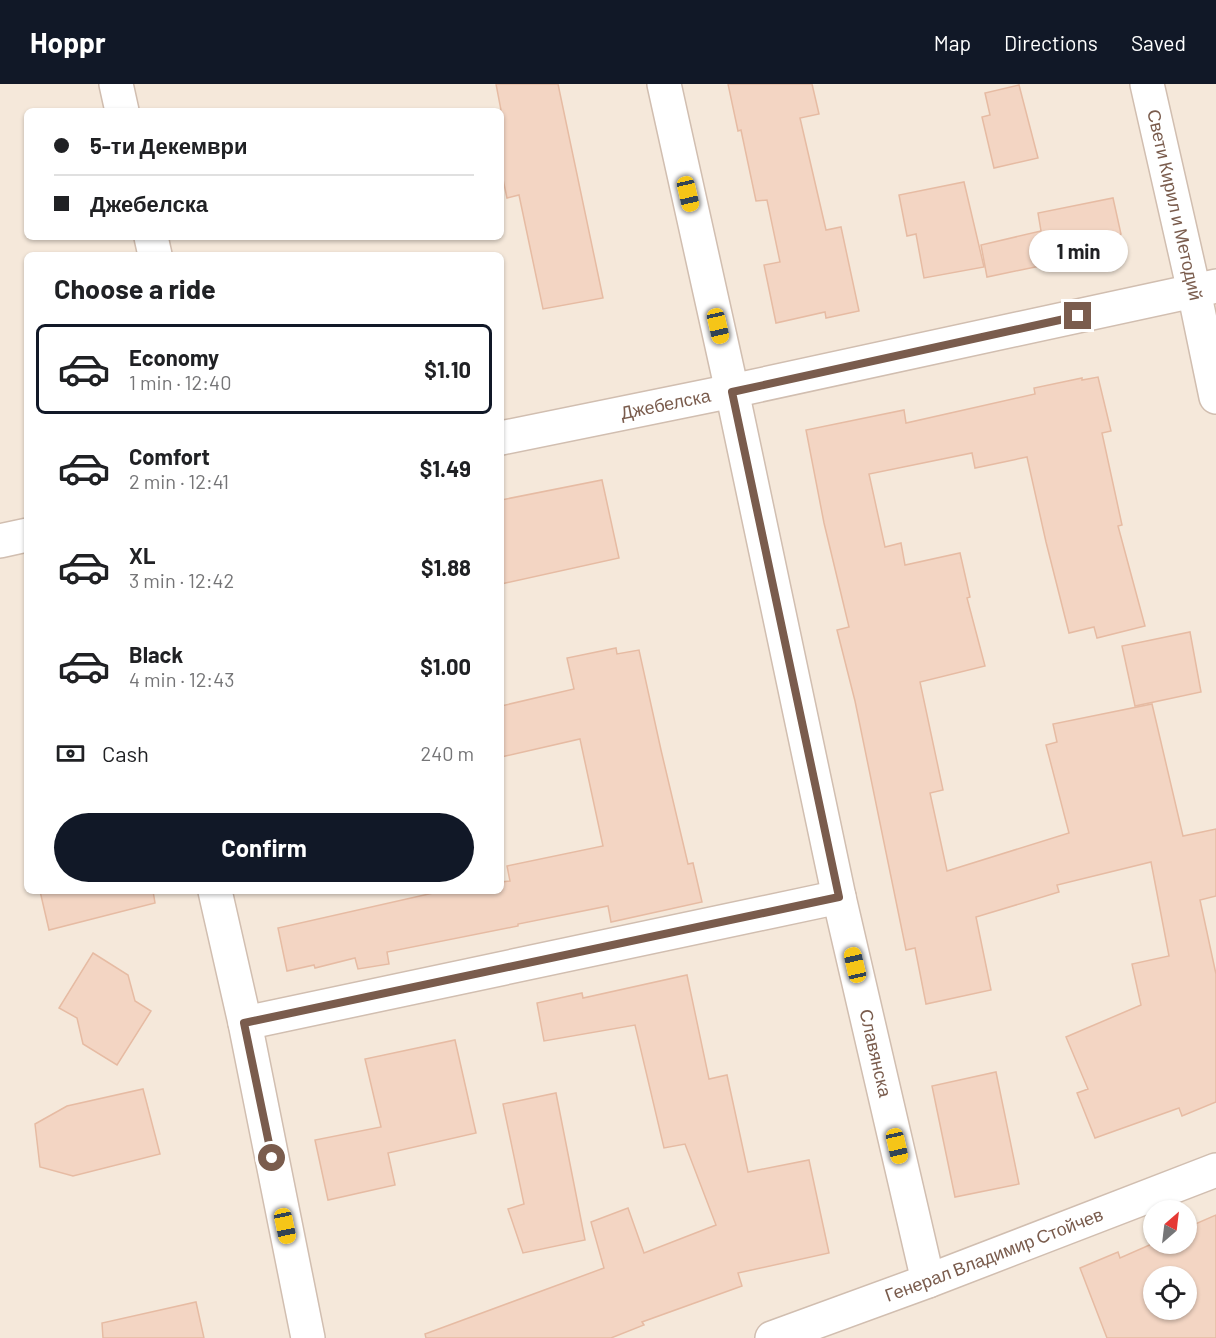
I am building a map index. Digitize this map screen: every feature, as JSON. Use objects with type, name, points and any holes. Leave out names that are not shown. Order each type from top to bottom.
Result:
[{"type":"street","points":[[116,84],[121,108]]},
{"type":"street","name":"Славянска","points":[[664,84],[839,897],[928,1281]]},
{"type":"street","name":"Свети Кирил и Методий","points":[[1147,84],[1205,289],[1216,398]]},
{"type":"street","name":"Джебелска","points":[[504,437],[732,392],[1205,289]]},
{"type":"street","points":[[0,542],[24,536]]},
{"type":"street","points":[[216,894],[308,1338]]},
{"type":"street","points":[[244,1023],[839,897]]},
{"type":"street","name":"Генерал Владимир Стойчев","points":[[772,1338],[928,1281],[1216,1170]]},
{"type":"shaded area","points":[[0,84],[1216,84],[1216,1338],[0,1338]]},
{"type":"building","points":[[496,84],[558,84],[603,298],[543,309],[519,195],[507,198],[504,184],[504,108],[501,108]]},
{"type":"building","points":[[728,84],[812,84],[819,114],[800,118],[826,230],[841,227],[859,311],[826,318],[825,312],[776,323],[764,265],[780,262],[767,200],[756,201],[741,130],[738,131]]},
{"type":"building","points":[[1019,85],[1038,158],[994,168],[982,117],[990,115],[985,93]]},
{"type":"building","points":[[964,182],[984,267],[924,278],[916,234],[907,236],[899,195]]},
{"type":"building","points":[[1113,198],[1122,249],[987,277],[981,245],[1041,231],[1038,213]]},
{"type":"building","points":[[1098,377],[1111,431],[1102,433],[1122,525],[1118,526],[1145,626],[1097,638],[1094,627],[1069,633],[1027,457],[975,468],[972,453],[869,474],[885,547],[901,543],[905,565],[960,553],[970,597],[967,598],[985,666],[920,682],[943,790],[930,793],[947,871],[1069,833],[1046,745],[1057,742],[1053,724],[1152,704],[1183,836],[1216,829],[1216,896],[1200,900],[1216,974],[1216,1102],[1182,1116],[1179,1108],[1095,1138],[1077,1093],[1088,1089],[1066,1037],[1141,1005],[1132,964],[1169,956],[1151,862],[1057,885],[1059,892],[976,917],[991,990],[926,1004],[915,948],[906,950],[855,701],[837,630],[849,627],[824,523],[806,430],[904,410],[906,423],[1035,394],[1034,388]]},
{"type":"building","points":[[602,480],[619,558],[504,583],[504,499]]},
{"type":"building","points":[[1190,632],[1201,692],[1135,706],[1122,646]]},
{"type":"building","points":[[616,648],[617,654],[639,650],[688,864],[693,863],[702,902],[611,922],[608,906],[387,952],[389,964],[358,969],[355,958],[315,968],[314,965],[287,971],[278,928],[429,894],[504,894],[504,882],[510,881],[507,866],[603,846],[580,739],[504,756],[504,705],[574,689],[567,658]]},
{"type":"building","points":[[41,894],[154,894],[155,903],[49,930]]},
{"type":"building","points":[[93,953],[128,975],[135,1001],[151,1011],[117,1065],[83,1044],[77,1018],[59,1008]]},
{"type":"building","points":[[687,975],[709,1079],[727,1075],[748,1172],[809,1160],[829,1253],[738,1273],[742,1286],[642,1322],[644,1325],[611,1338],[426,1338],[425,1334],[604,1268],[591,1222],[628,1208],[644,1253],[716,1225],[685,1144],[664,1148],[635,1025],[544,1041],[537,1003],[582,993],[583,998]]},
{"type":"building","points":[[455,1040],[476,1133],[388,1153],[395,1185],[328,1200],[315,1140],[381,1127],[365,1059]]},
{"type":"building","points":[[996,1072],[1019,1184],[955,1197],[932,1086]]},
{"type":"building","points":[[143,1089],[160,1154],[73,1176],[40,1167],[35,1124],[67,1106]]},
{"type":"building","points":[[556,1093],[585,1240],[523,1253],[508,1209],[524,1204],[503,1104]]},
{"type":"building","points":[[1216,1215],[1216,1338],[1107,1338],[1080,1268],[1118,1252],[1120,1258],[1143,1248],[1143,1254],[1197,1254],[1197,1223]]},
{"type":"building","points":[[196,1302],[204,1338],[103,1338],[102,1323]]},
{"type":"route","points":[[272,1158],[244,1023],[839,897],[732,392],[1078,316]]}]
